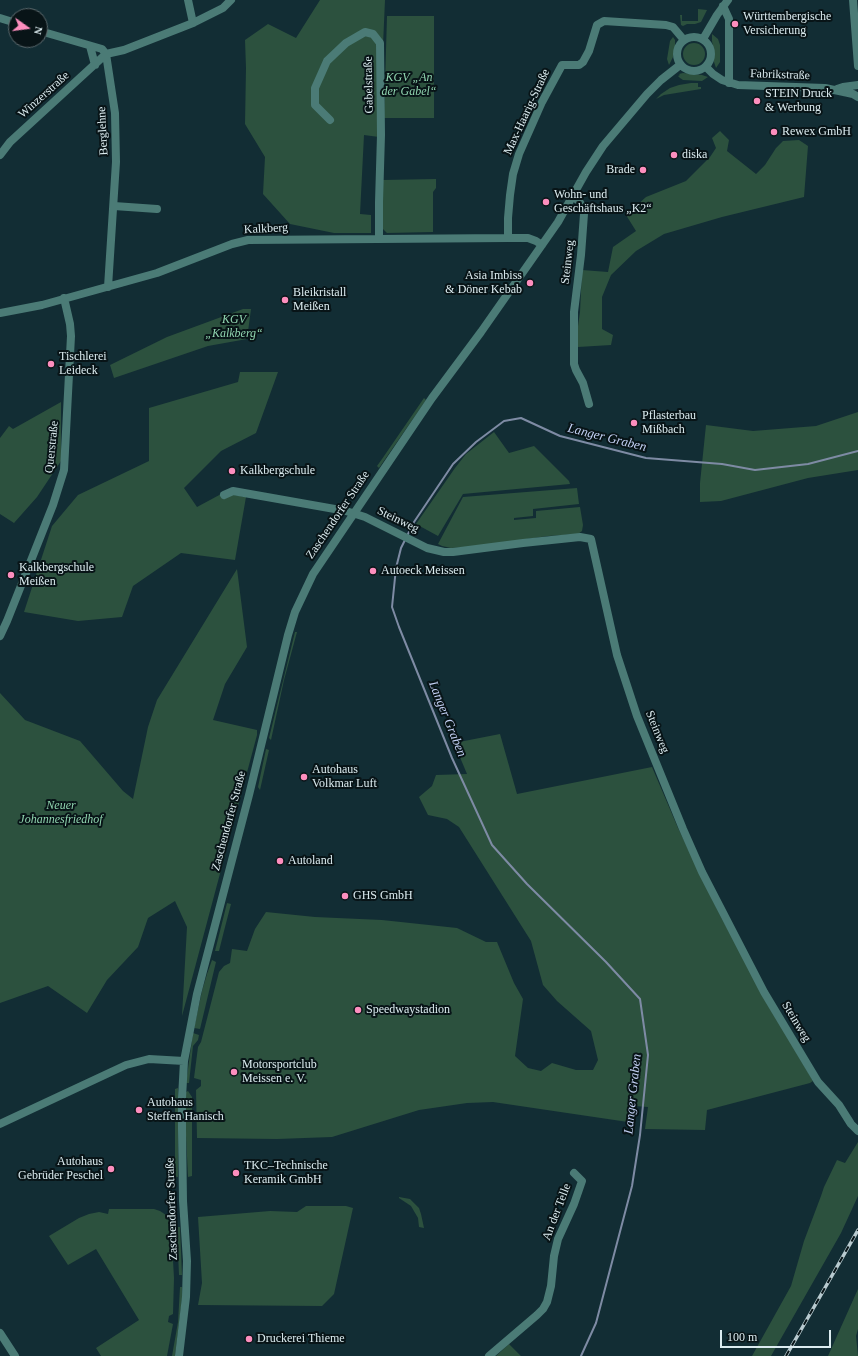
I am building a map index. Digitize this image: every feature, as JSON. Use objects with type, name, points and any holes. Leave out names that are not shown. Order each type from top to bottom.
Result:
[{"type":"street","points":[[188,0],[194,23]]},
{"type":"street","points":[[48,33],[102,49],[106,54],[124,50],[194,23],[223,8],[231,0]]},
{"type":"street","points":[[853,0],[858,66]]},
{"type":"street","points":[[703,39],[725,3]]},
{"type":"street","points":[[725,3],[729,19],[729,83]]},
{"type":"street","name":"Max-Haarig-Straße","points":[[508,238],[509,198],[513,174],[520,150],[528,131],[562,65],[579,65],[584,62],[590,51],[597,25],[604,21],[666,25],[673,27],[684,40]]},
{"type":"street","name":"Gabelstraße","points":[[330,120],[315,105],[315,88],[327,61],[346,43],[365,32],[373,34],[380,43],[381,135],[379,238]]},
{"type":"street","points":[[692,37],[703,39],[709,45],[711,54],[710,62],[706,67],[697,71],[686,70],[677,59],[677,52],[680,44],[684,40],[692,37]]},
{"type":"street","points":[[90,46],[95,65]]},
{"type":"street","name":"Winzerstraße","points":[[0,155],[10,142],[106,54]]},
{"type":"street","name":"Berglehne","points":[[106,54],[115,113],[116,162],[108,287]]},
{"type":"street","name":"Zaschendorfer Straße","points":[[179,1356],[187,1281],[182,1121],[184,1060],[197,994],[295,612],[313,574],[432,398],[481,332],[558,222],[594,160],[609,138],[660,80],[680,64]]},
{"type":"street","name":"Fabrikstraße","points":[[706,67],[713,74],[729,83],[750,86],[825,88],[858,96]]},
{"type":"street","points":[[836,90],[843,87],[858,85]]},
{"type":"street","name":"Steinweg","points":[[573,197],[579,201],[584,209],[581,255],[574,312],[574,364],[583,383],[589,404]]},
{"type":"street","points":[[114,206],[157,209]]},
{"type":"street","name":"Kalkberg","points":[[0,313],[42,305],[157,273],[232,244],[248,240],[508,238],[532,239],[542,245]]},
{"type":"street","name":"Querstraße","points":[[0,636],[53,505],[64,470],[71,336],[64,298]]},
{"type":"street","name":"Steinweg","points":[[224,495],[233,491],[354,513],[416,543],[436,550],[453,552],[580,537],[591,539],[619,662],[637,716],[689,843],[721,910],[764,992],[818,1082],[839,1105],[851,1124],[858,1130]]},
{"type":"street","points":[[0,1124],[126,1065],[142,1060],[184,1060]]},
{"type":"street","name":"An der Telle","points":[[489,1356],[537,1315],[547,1302],[552,1286],[554,1256],[558,1239],[574,1204],[582,1181],[574,1173]]},
{"type":"street","points":[[0,1333],[15,1356]]},
{"type":"green space","points":[[320,0],[385,0],[379,137],[364,135],[360,214],[371,215],[371,233],[334,233],[290,224],[263,194],[265,157],[245,124],[245,40],[268,24],[296,38]]},
{"type":"green space","points":[[698,9],[707,10],[701,22],[683,26],[681,25],[680,15],[682,15],[682,21],[698,21]]},
{"type":"green space","name":"KGV „An der Gabel“","points":[[387,16],[434,16],[434,118],[384,118]]},
{"type":"green space","points":[[712,34],[718,39],[720,45],[720,62],[716,68],[714,62]]},
{"type":"green space","points":[[673,37],[675,40],[675,47],[673,57],[669,65],[667,59],[670,41]]},
{"type":"green space","points":[[694,43],[702,46],[705,54],[702,62],[694,65],[686,62],[683,54],[686,46]]},
{"type":"green space","points":[[683,73],[708,77],[702,81],[683,80],[678,76],[680,75],[679,74]]},
{"type":"green space","points":[[691,83],[698,83],[698,87],[701,87],[701,89],[664,95],[656,99],[670,88]]},
{"type":"green space","points":[[720,131],[729,140],[727,151],[756,174],[765,165],[776,148],[783,141],[799,140],[808,146],[804,197],[722,217],[664,234],[636,251],[611,275],[602,297],[602,329],[613,335],[611,345],[578,347],[577,333],[580,312],[582,270],[608,272],[613,247],[636,231],[626,215],[646,197],[686,181],[710,157],[716,148],[712,138]]},
{"type":"green space","points":[[436,179],[436,188],[433,192],[433,232],[387,233],[381,227],[382,180]]},
{"type":"green space","name":"KGV „Kalkberg“","points":[[243,309],[251,309],[247,339],[208,346],[114,378],[110,365],[167,337]]},
{"type":"green space","points":[[240,372],[278,372],[256,433],[221,451],[184,488],[197,507],[223,493],[246,497],[235,560],[181,553],[133,586],[122,617],[78,621],[24,612],[52,526],[78,495],[149,461],[149,408],[238,382]]},
{"type":"green space","points":[[424,398],[426,400],[379,468],[377,466]]},
{"type":"green space","points":[[61,402],[61,461],[37,497],[14,523],[0,514],[0,438],[9,426],[13,429]]},
{"type":"green space","points":[[858,412],[858,470],[808,478],[721,501],[700,502],[700,483],[706,425],[753,431],[816,426]]},
{"type":"green space","points":[[494,432],[509,453],[534,446],[569,481],[570,484],[463,494],[438,536],[416,524],[466,454]]},
{"type":"green space","points":[[577,488],[579,504],[533,509],[533,516],[514,518],[514,520],[536,518],[536,511],[580,507],[583,525],[582,531],[578,534],[548,536],[471,547],[451,548],[438,544],[463,497]]},
{"type":"green space","name":"Neuer Johannesfriedhof","points":[[237,569],[247,647],[225,684],[213,720],[257,730],[257,735],[182,1016],[187,927],[175,901],[148,918],[138,947],[107,980],[87,1013],[48,986],[0,1003],[0,693],[25,720],[80,741],[123,791],[133,799],[148,727],[157,700]]},
{"type":"green space","points":[[295,632],[297,632],[284,680],[271,740],[269,738]]},
{"type":"green space","points":[[500,734],[517,794],[652,767],[678,828],[722,919],[813,1081],[707,1110],[705,1130],[645,1129],[648,1107],[635,1106],[628,1122],[493,1102],[467,1103],[419,1110],[332,1137],[277,1139],[197,1138],[196,1090],[201,1086],[201,1080],[194,1078],[198,1047],[201,1042],[219,972],[224,966],[230,963],[232,949],[247,951],[255,929],[266,912],[315,917],[382,920],[457,928],[486,942],[497,942],[514,983],[523,999],[515,1056],[528,1068],[541,1071],[552,1063],[576,1070],[593,1070],[598,1060],[591,1031],[557,1001],[543,985],[531,941],[459,827],[447,819],[428,815],[419,797],[432,786],[436,775],[467,774],[454,743]]},
{"type":"green space","points":[[266,749],[269,750],[260,790],[258,787]]},
{"type":"green space","points":[[227,903],[231,904],[219,951],[215,951]]},
{"type":"green space","points":[[212,960],[216,962],[200,1029],[194,1028],[202,991]]},
{"type":"green space","points":[[193,1033],[199,1035],[198,1040],[193,1046],[189,1083],[186,1083]]},
{"type":"green space","points":[[178,1088],[177,1177],[175,1176],[175,1089]]},
{"type":"green space","points":[[188,1091],[192,1097],[192,1176],[188,1177],[185,1114],[186,1092]]},
{"type":"green space","points":[[858,1142],[858,1196],[841,1233],[771,1356],[752,1356],[791,1286],[804,1241],[824,1187],[837,1160],[845,1163]]},
{"type":"green space","points":[[399,1197],[410,1199],[419,1208],[424,1228],[419,1227],[418,1218],[411,1206]]},
{"type":"green space","points":[[306,1206],[346,1206],[353,1208],[334,1294],[322,1306],[198,1305],[202,1283],[198,1217],[270,1211],[297,1212]]},
{"type":"green space","points":[[109,1209],[154,1209],[166,1215],[171,1224],[174,1278],[173,1314],[169,1316],[168,1322],[173,1324],[167,1356],[101,1356],[96,1348],[139,1320],[96,1249],[68,1265],[49,1236],[79,1218],[89,1214],[99,1212],[108,1214]]},
{"type":"green space","points":[[178,1227],[180,1227],[182,1275],[179,1275]]},
{"type":"green space","points":[[180,1287],[182,1287],[182,1299],[175,1356],[172,1356],[178,1322]]},
{"type":"green space","points":[[858,1289],[858,1329],[856,1336],[858,1356],[828,1356]]},
{"type":"green space","points":[[509,1344],[521,1356],[496,1356]]},
{"type":"waterway","name":"Langer Graben","points":[[407,536],[414,522],[453,464],[476,442],[504,421],[521,418],[560,436],[646,458],[722,464],[755,470],[808,464],[858,451]]},
{"type":"waterway","name":"Langer Graben","points":[[405,540],[401,548],[396,568],[392,607],[452,758],[492,845],[527,884],[606,962],[640,999],[648,1055],[640,1135],[632,1186],[596,1323],[581,1356]]},
{"type":"railway","points":[[786,1356],[858,1230]]},
{"type":"place","name":"Württembergische Versicherung","points":[[735,24]]},
{"type":"place","name":"STEIN Druck & Werbung","points":[[757,101]]},
{"type":"place","name":"Rewex GmbH","points":[[774,132]]},
{"type":"place","name":"diska","points":[[674,155]]},
{"type":"place","name":"Brade","points":[[643,170]]},
{"type":"place","name":"Wohn- und Geschäftshaus „K2“","points":[[546,202]]},
{"type":"place","name":"Asia Imbiss & Döner Kebab","points":[[530,283]]},
{"type":"place","name":"Bleikristall Meißen","points":[[285,300]]},
{"type":"place","name":"Tischlerei Leideck","points":[[51,364]]},
{"type":"place","name":"Pflasterbau Mißbach","points":[[634,423]]},
{"type":"place","name":"Kalkbergschule","points":[[232,471]]},
{"type":"place","name":"Autoeck Meissen","points":[[373,571]]},
{"type":"place","name":"Kalkbergschule Meißen","points":[[11,575]]},
{"type":"place","name":"Autohaus Volkmar Luft","points":[[304,777]]},
{"type":"place","name":"Autoland","points":[[280,861]]},
{"type":"place","name":"GHS GmbH","points":[[345,896]]},
{"type":"place","name":"Speedwaystadion","points":[[358,1010]]},
{"type":"place","name":"Motorsportclub Meissen e. V.","points":[[234,1072]]},
{"type":"place","name":"Autohaus Steffen Hanisch","points":[[139,1110]]},
{"type":"place","name":"Autohaus Gebrüder Peschel","points":[[111,1169]]},
{"type":"place","name":"TKC–Technische Keramik GmbH","points":[[236,1173]]},
{"type":"place","name":"Druckerei Thieme","points":[[249,1339]]}]
